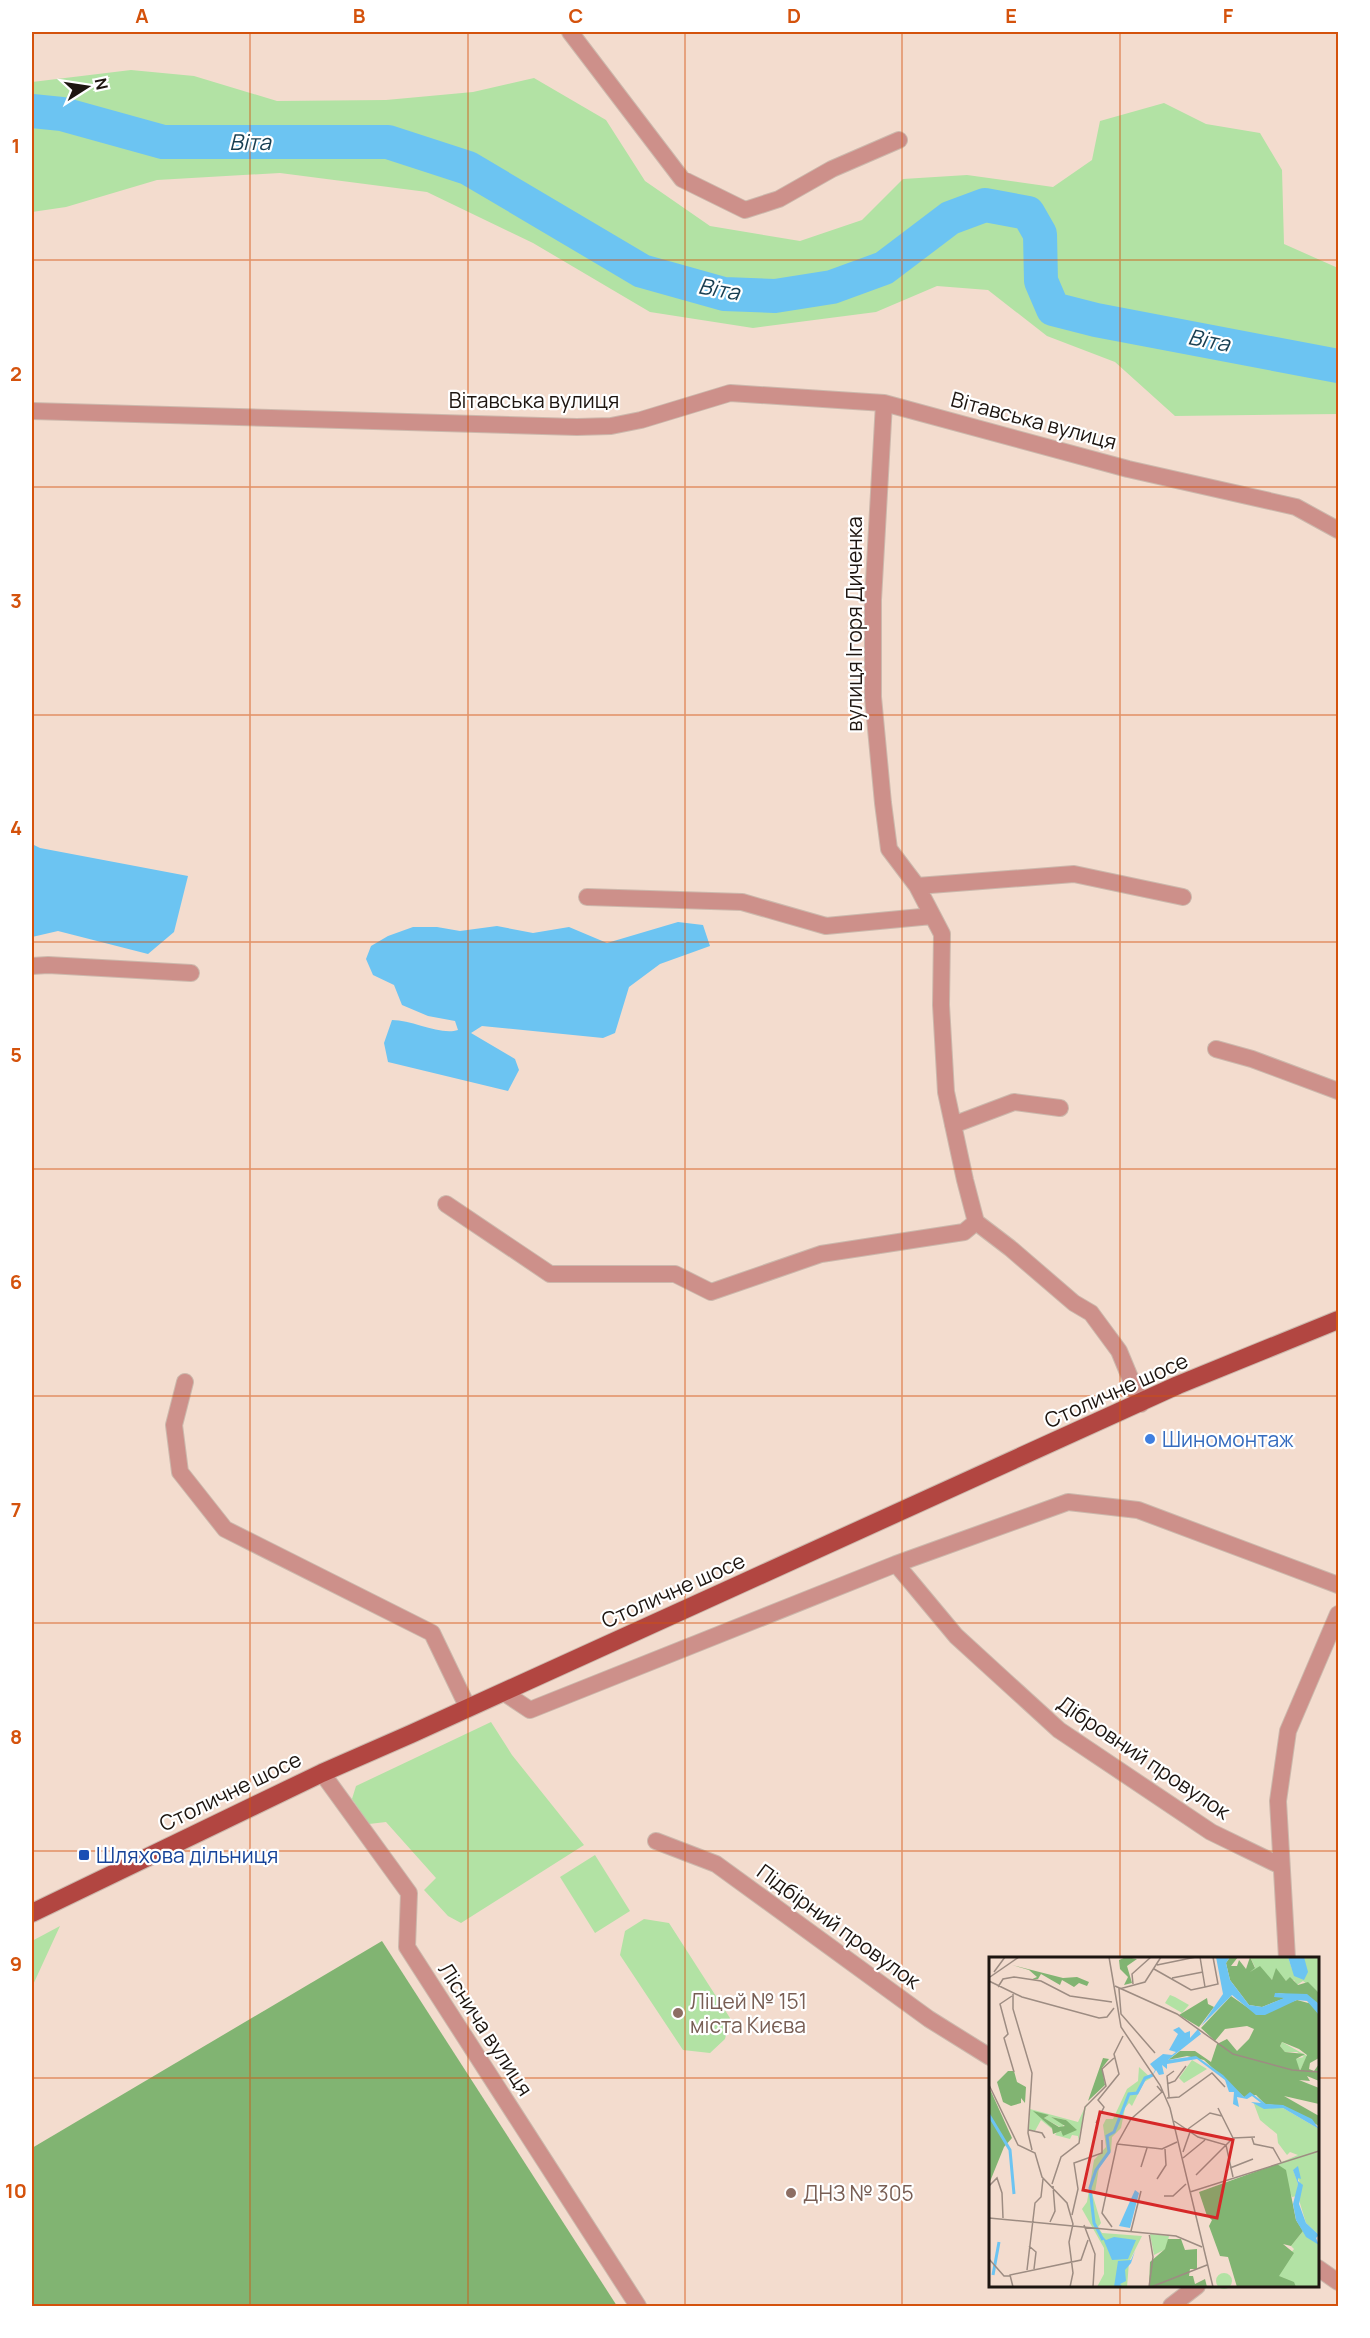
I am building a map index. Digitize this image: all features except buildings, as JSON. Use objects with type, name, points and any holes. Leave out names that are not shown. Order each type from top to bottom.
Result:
[{"type":"main road","name":"Столичне шосе","points":[[32,1913],[322,1773],[1141,1404],[1178,1385],[1338,1320]]},
{"type":"street","points":[[570,32],[682,179],[745,210],[779,199],[832,169],[899,140]]},
{"type":"street","name":"Вітавська вулиця","points":[[32,411],[577,427],[610,426],[641,420],[730,393],[884,404],[1128,469],[1296,507],[1338,530]]},
{"type":"street","name":"вулиця Ігоря Диченка","points":[[884,404],[873,600],[873,697],[889,849],[917,886],[942,934],[941,1005],[946,1092],[976,1222]]},
{"type":"street","points":[[917,886],[1074,874],[1183,897]]},
{"type":"street","points":[[587,897],[742,902],[826,927],[932,916]]},
{"type":"street","points":[[32,966],[191,973]]},
{"type":"street","points":[[1216,1049],[1252,1059],[1338,1091]]},
{"type":"street","points":[[953,1125],[1014,1102],[1060,1108]]},
{"type":"street","points":[[446,1204],[550,1274],[675,1274],[711,1292],[821,1254],[964,1232],[976,1222],[1074,1303],[1091,1313],[1119,1351],[1141,1404]]},
{"type":"street","points":[[185,1382],[174,1425],[180,1472],[225,1529],[432,1633],[468,1708]]},
{"type":"street","points":[[503,1692],[530,1710],[896,1564],[1068,1502],[1138,1510],[1338,1585]]},
{"type":"street","name":"Дібровний провулок","points":[[896,1564],[956,1636],[1059,1730],[1211,1832],[1281,1866]]},
{"type":"street","points":[[1287,1957],[1278,1801],[1288,1731],[1338,1614]]},
{"type":"street","name":"Ліснича вулиця","points":[[322,1773],[409,1893],[407,1947],[638,2307]]},
{"type":"street","name":"Підбірний провулок","points":[[656,1841],[716,1864],[929,2019],[989,2056]]},
{"type":"street","points":[[1319,2269],[1338,2282]]},
{"type":"street","points":[[1171,2307],[1196,2287]]},
{"type":"green space","points":[[131,70],[194,76],[277,101],[386,100],[473,92],[534,78],[606,120],[645,181],[710,226],[800,241],[862,220],[903,179],[967,175],[1053,187],[1092,160],[1100,121],[1164,103],[1206,124],[1260,133],[1282,170],[1284,244],[1338,268],[1338,414],[1175,416],[1115,362],[1047,336],[988,290],[937,286],[876,312],[753,328],[650,312],[533,243],[427,192],[280,173],[157,180],[66,207],[32,212],[32,82]]},
{"type":"green space","points":[[491,1722],[512,1755],[584,1845],[461,1923],[448,1916],[424,1890],[436,1878],[386,1822],[369,1824],[352,1799],[356,1786]]},
{"type":"green space","points":[[595,1855],[630,1911],[595,1933],[560,1877]]},
{"type":"green space","points":[[644,1919],[669,1923],[730,2018],[725,2039],[710,2053],[683,2050],[620,1955],[625,1931]]},
{"type":"green space","points":[[60,1926],[32,1987],[32,1941]]},
{"type":"green space","points":[[382,1941],[617,2306],[32,2306],[32,2148]]},
{"type":"water","points":[[32,844],[40,848],[188,876],[174,932],[148,954],[58,931],[32,937]]},
{"type":"water","points":[[678,922],[703,925],[710,946],[660,964],[629,987],[615,1033],[603,1038],[482,1026],[471,1033],[515,1059],[519,1070],[508,1091],[388,1062],[384,1043],[392,1020],[443,1031],[458,1030],[455,1021],[428,1016],[402,1005],[394,985],[373,975],[366,959],[371,946],[388,936],[413,927],[437,927],[460,931],[497,926],[533,933],[569,927],[607,943]]},
{"type":"waterway","name":"Віта","points":[[32,111],[62,114],[163,142],[388,142],[468,168],[642,271],[724,294],[775,296],[832,287],[884,268],[950,218],[985,205],[1028,213],[1040,234],[1041,281],[1053,309],[1096,320],[1338,366]]},
{"type":"place","name":"Шиномонтаж","points":[[1150,1439]]},
{"type":"place","name":"Шляхова дільниця","points":[[84,1855]]},
{"type":"place","name":"Ліцей № 151 міста Києва","points":[[678,2013]]},
{"type":"place","name":"ДНЗ № 305","points":[[791,2193]]}]
